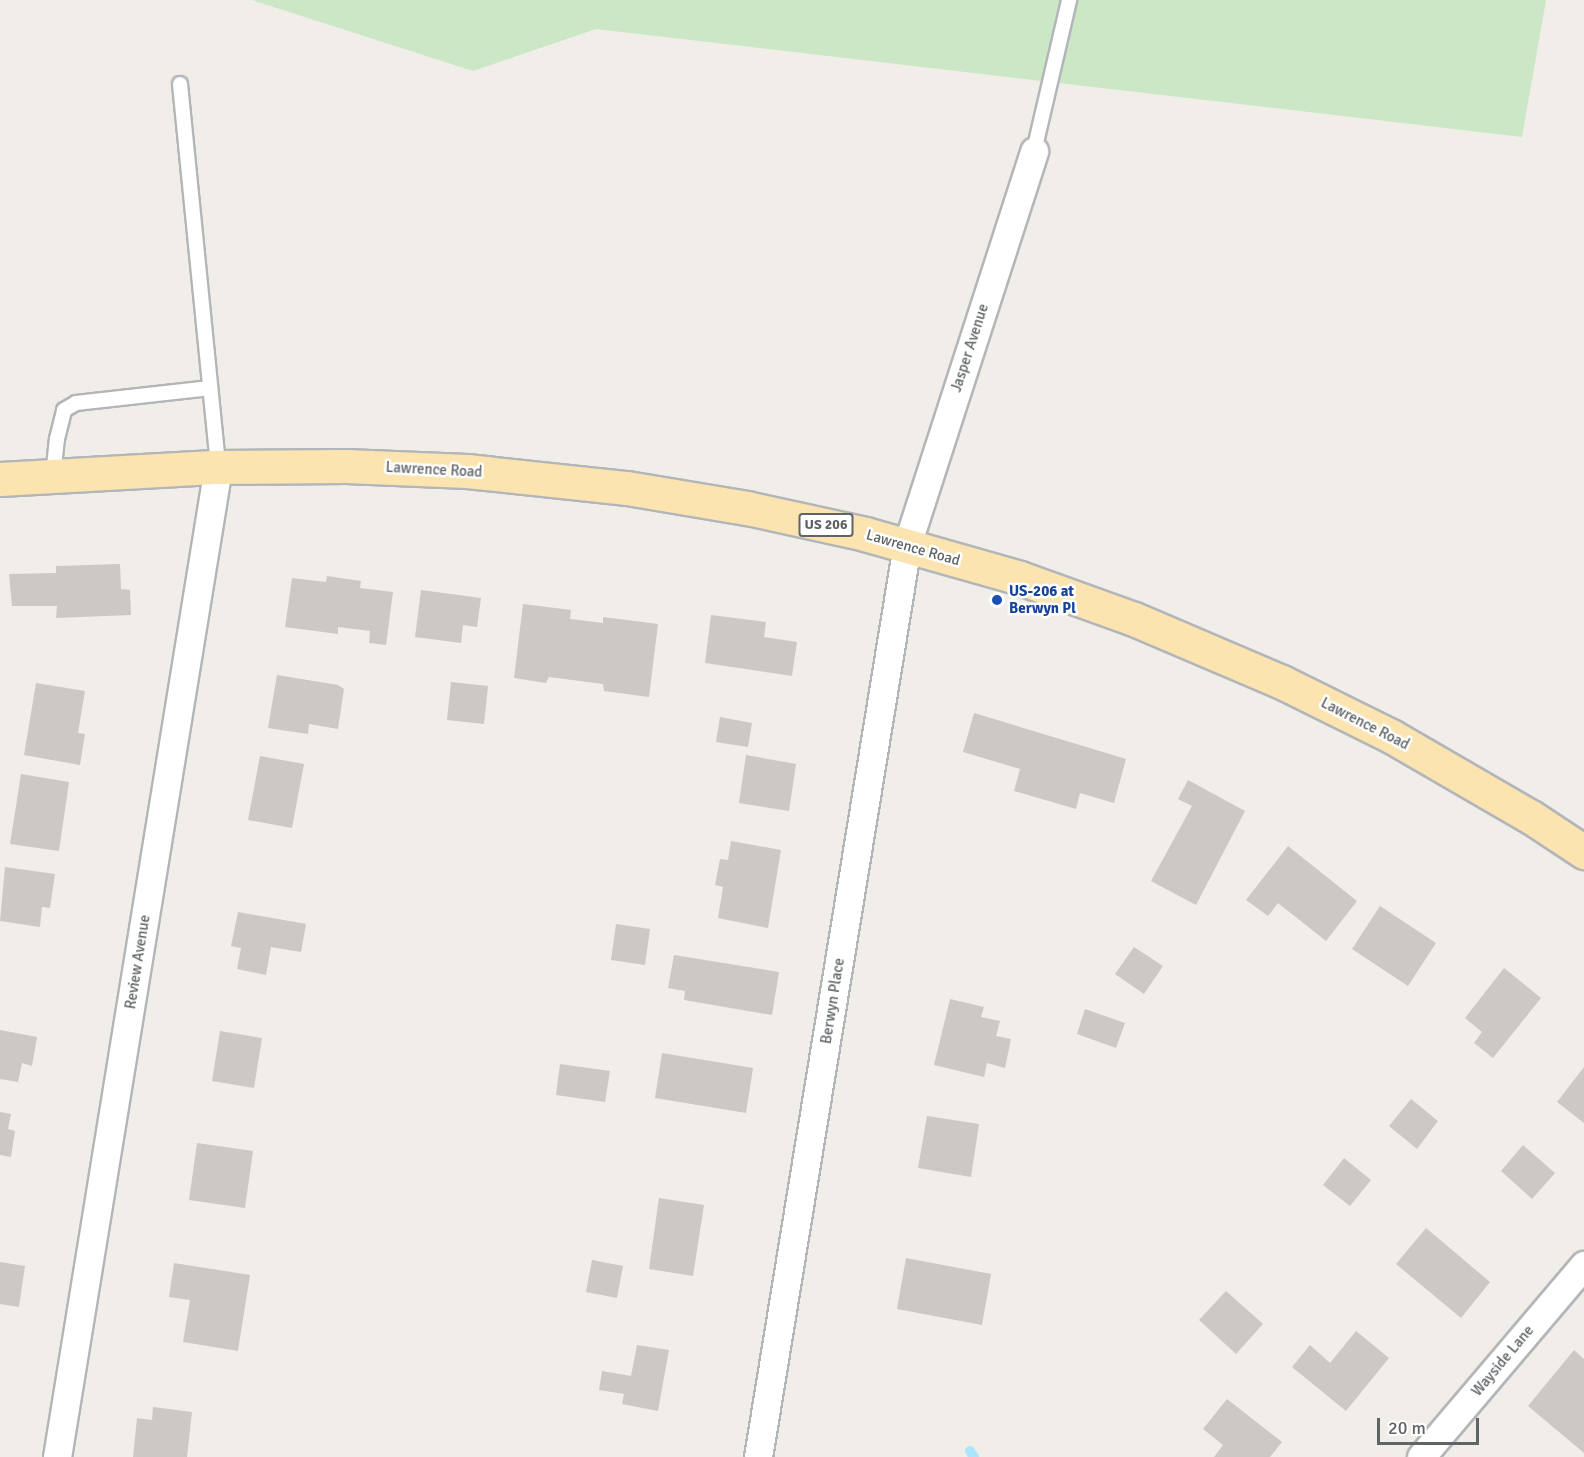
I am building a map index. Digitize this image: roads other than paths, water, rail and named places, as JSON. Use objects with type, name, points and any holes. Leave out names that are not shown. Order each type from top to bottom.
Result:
[{"type":"main road","name":"Lawrence Road","points":[[0,479],[218,467],[346,466],[467,471],[627,488],[747,508],[907,545],[1020,578],[1134,619],[1282,682],[1391,736],[1531,817],[1584,852]]},
{"type":"street","name":"Jasper Avenue","points":[[907,545],[1034,151]]},
{"type":"street","name":"Review Avenue","points":[[57,1457],[218,467]]},
{"type":"street","name":"Berwyn Place","points":[[758,1457],[907,545]]},
{"type":"street","name":"Wayside Lane","points":[[1421,1457],[1584,1264]]},
{"type":"lane","points":[[1034,151],[1069,0]]},
{"type":"lane","points":[[180,84],[218,467]]},
{"type":"lane","points":[[54,476],[57,440],[64,410],[76,403],[210,387]]},
{"type":"waterway","points":[[970,1451],[974,1457]]},
{"type":"place","name":"US-206 at Berwyn Pl","points":[[997,600]]}]
